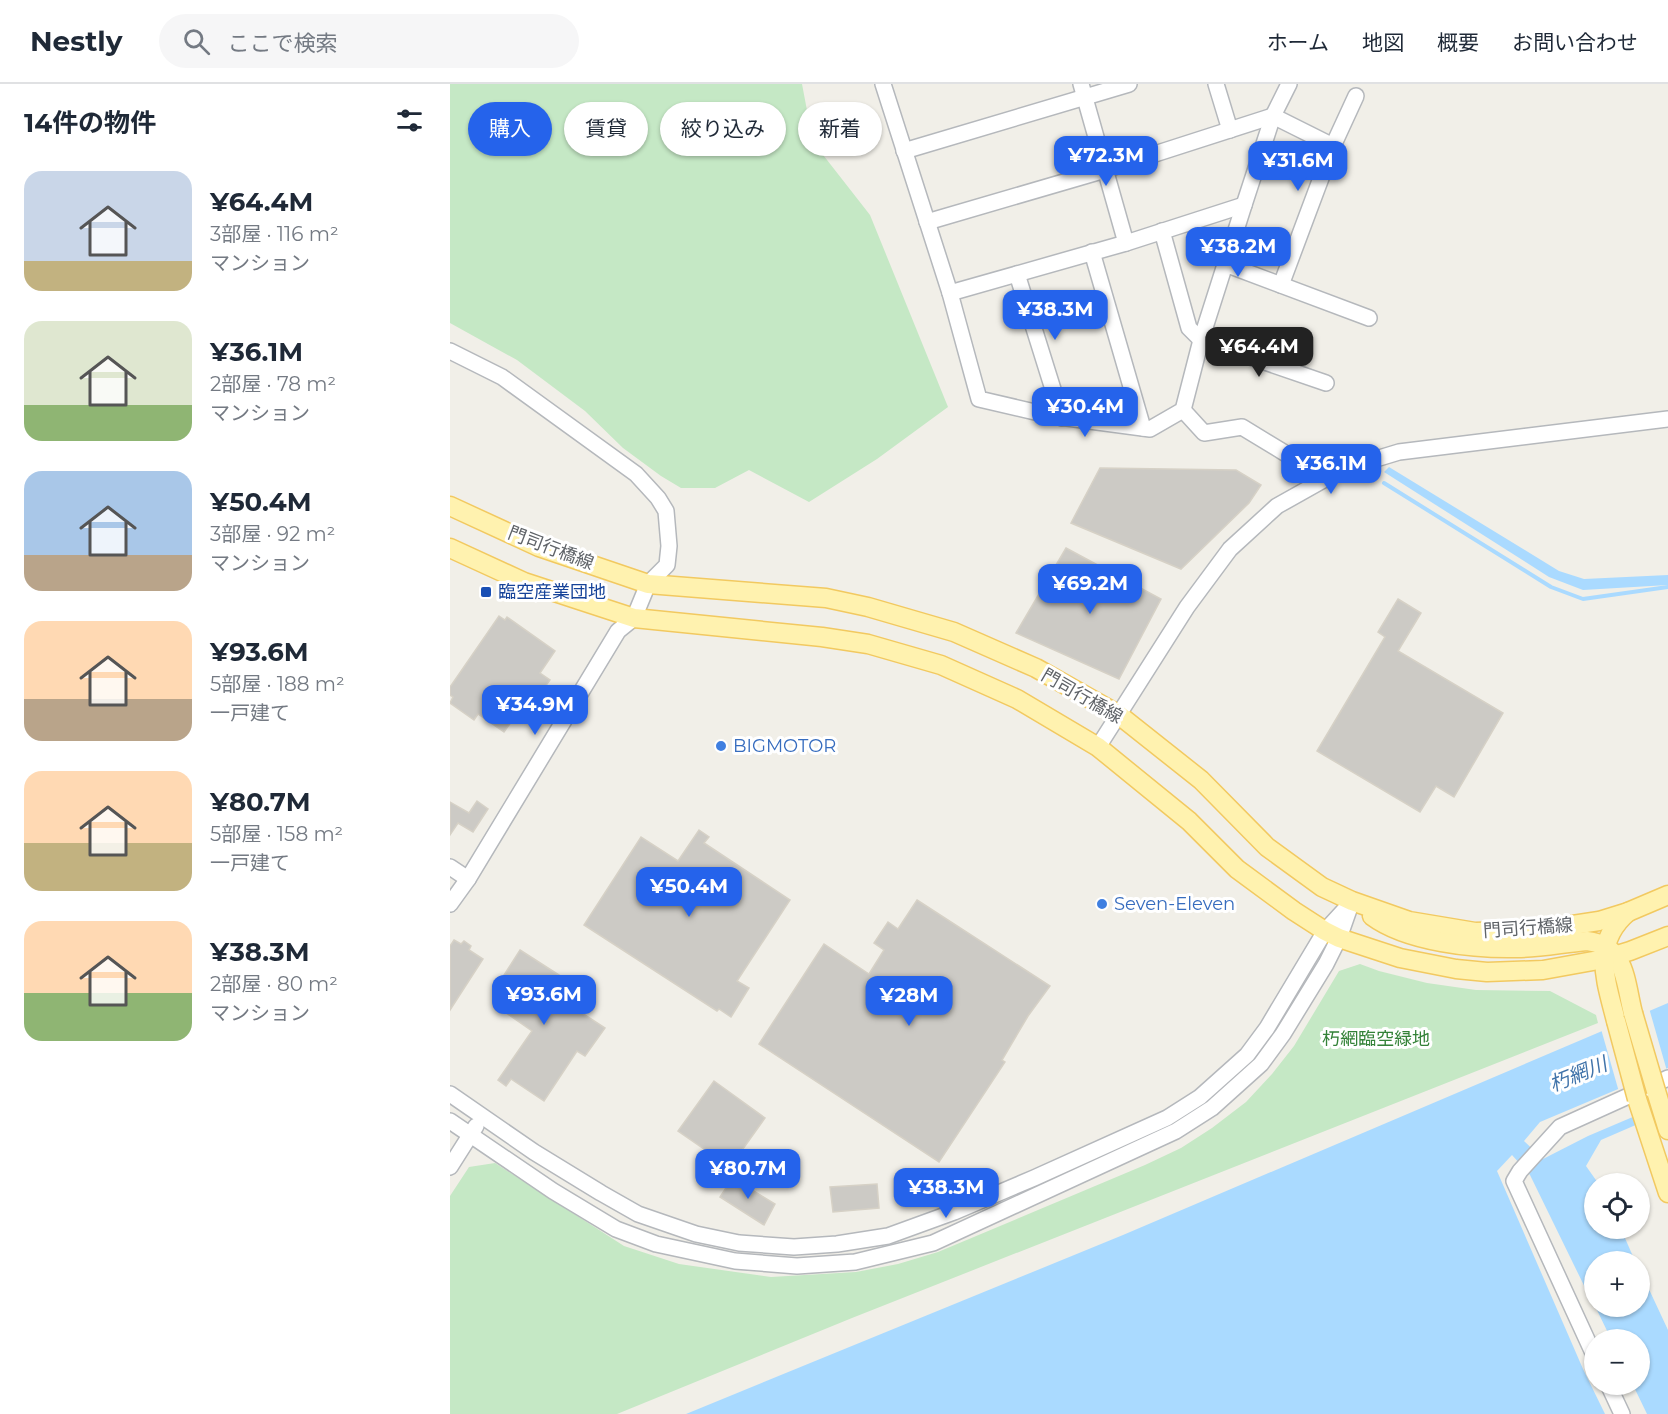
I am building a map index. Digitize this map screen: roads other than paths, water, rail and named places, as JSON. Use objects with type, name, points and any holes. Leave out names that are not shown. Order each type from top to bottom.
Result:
[{"type":"main road","name":"門司行橋線","points":[[450,506],[539,547],[648,584],[826,598],[868,607],[954,632],[1036,669],[1119,715],[1201,780],[1267,847],[1322,887],[1352,901],[1409,921],[1475,932],[1511,932],[1572,926],[1628,912],[1668,895]]},
{"type":"main road","name":"門司行橋線","points":[[450,548],[524,582],[634,618],[799,634],[868,644],[940,665],[1017,699],[1098,747],[1189,821],[1237,869],[1294,911],[1332,935],[1400,958],[1456,969],[1516,972],[1578,965],[1609,953],[1645,946],[1668,936]]},
{"type":"main road","points":[[1352,901],[1388,926],[1444,941],[1515,948],[1587,941],[1609,953],[1624,974],[1634,1013],[1662,1084],[1668,1130]]},
{"type":"main road","points":[[1628,912],[1614,926],[1605,979],[1637,1099],[1668,1193]]},
{"type":"main road","points":[[1624,974],[1629,956],[1645,946]]},
{"type":"main road","points":[[1578,965],[1594,969],[1605,979]]},
{"type":"street","points":[[883,84],[950,293],[979,399],[1062,418],[1150,429],[1183,410],[1201,340],[1244,205],[1273,116],[1289,84]]},
{"type":"street","points":[[904,151],[1083,91],[1129,84]]},
{"type":"street","points":[[1216,84],[1230,130]]},
{"type":"street","points":[[1083,91],[1126,243]]},
{"type":"street","points":[[1281,285],[1333,146],[1356,96]]},
{"type":"street","points":[[927,222],[1105,170],[1273,116],[1333,146]]},
{"type":"street","points":[[950,293],[1126,243],[1244,205]]},
{"type":"street","points":[[1162,231],[1189,328],[1201,340],[1326,383]]},
{"type":"street","points":[[1092,252],[1143,428]]},
{"type":"street","points":[[1225,264],[1369,318]]},
{"type":"street","points":[[1017,274],[1062,418]]},
{"type":"street","points":[[450,351],[502,377],[636,474],[658,498],[666,511],[669,546],[667,565],[648,584],[634,618],[618,631],[468,879],[450,904]]},
{"type":"street","points":[[1183,410],[1204,433],[1242,427],[1288,455]]},
{"type":"street","points":[[1098,747],[1187,607],[1230,549],[1277,506],[1343,469],[1399,452],[1668,419]]},
{"type":"street","points":[[450,867],[468,879]]},
{"type":"street","points":[[450,1121],[553,1191],[616,1229],[656,1244],[735,1262],[797,1266],[855,1262],[933,1243],[1176,1131],[1212,1108],[1261,1064],[1283,1034],[1332,935],[1352,901]]},
{"type":"street","points":[[450,1094],[534,1152],[638,1214],[696,1234],[739,1243],[794,1247],[837,1244],[888,1236],[954,1212],[1054,1169],[1167,1118],[1200,1097],[1247,1055],[1332,935]]},
{"type":"street","points":[[1584,1333],[1514,1181],[1520,1171],[1560,1127],[1662,1084]]},
{"type":"street","points":[[450,1167],[483,1116]]},
{"type":"street","points":[[1613,1395],[1622,1414]]},
{"type":"water","points":[[1389,467],[1559,571],[1584,579],[1668,575],[1668,585],[1583,590],[1549,577],[1384,472]]},
{"type":"water","name":"朽網川","points":[[1668,1003],[1668,1068],[1540,1122],[1524,1141],[1543,1159],[1588,1136],[1668,1102],[1668,1111],[1601,1140],[1586,1166],[1591,1173],[1584,1173],[1584,1239],[1625,1239],[1631,1251],[1584,1251],[1584,1286],[1530,1175],[1512,1155],[1497,1171],[1584,1371],[1584,1395],[1596,1395],[1605,1414],[686,1414],[1123,1235]]},
{"type":"water","points":[[1650,1291],[1668,1330],[1668,1414],[1647,1414],[1638,1395],[1650,1395],[1650,1329],[1606,1329],[1600,1317],[1650,1317]]},
{"type":"waterway","points":[[1384,483],[1551,587],[1583,599],[1668,587]]},
{"type":"place","name":"臨空産業団地","points":[[486,592]]},
{"type":"place","name":"BIGMOTOR","points":[[721,746]]},
{"type":"place","name":"Seven-Eleven","points":[[1102,904]]},
{"type":"park label","name":"朽網臨空緑地","points":[[1376,1039]]}]
